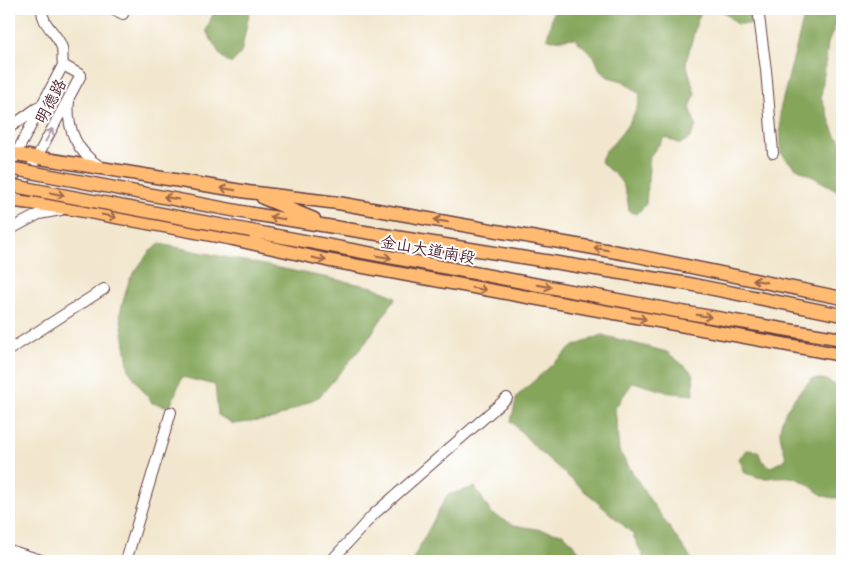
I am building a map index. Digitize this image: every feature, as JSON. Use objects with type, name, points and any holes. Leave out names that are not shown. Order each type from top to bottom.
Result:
[{"type":"main road","points":[[12,154],[248,192],[367,208],[628,254],[842,298]]},
{"type":"main road","name":"金山大道南段","points":[[9,168],[340,229],[733,292],[842,315]]},
{"type":"main road","name":"金山大道南段","points":[[9,185],[726,320],[842,339]]},
{"type":"main road","points":[[248,192],[340,229]]},
{"type":"main road","points":[[10,203],[73,209],[335,262],[838,354]]},
{"type":"main road","points":[[233,240],[338,248]]},
{"type":"main road","points":[[733,292],[842,298]]},
{"type":"main road","points":[[726,320],[838,354]]},
{"type":"street","points":[[42,9],[42,19],[56,36],[62,49],[63,65]]},
{"type":"street","points":[[113,9],[123,14]]},
{"type":"street","points":[[758,9],[766,70],[772,153]]},
{"type":"street","name":"明德路","points":[[9,168],[12,154],[63,65],[81,75],[37,158],[10,203]]},
{"type":"street","points":[[71,95],[69,120],[73,136],[86,156],[107,169]]},
{"type":"street","points":[[9,128],[42,104]]},
{"type":"street","points":[[9,230],[39,214],[73,209]]},
{"type":"street","points":[[9,350],[104,289]]},
{"type":"street","points":[[331,561],[374,514],[507,398]]},
{"type":"street","points":[[126,561],[171,412]]},
{"type":"street","points":[[9,550],[44,561]]},
{"type":"green space","points":[[215,9],[250,9],[241,53],[231,64],[221,56],[206,31]]},
{"type":"green space","points":[[554,9],[703,9],[698,18],[686,62],[695,94],[690,108],[696,126],[690,138],[680,144],[665,137],[650,156],[646,204],[637,214],[629,211],[626,194],[621,182],[601,162],[605,152],[632,118],[640,94],[623,81],[608,77],[600,70],[594,56],[574,38],[552,40],[547,38]]},
{"type":"green space","points":[[720,9],[754,9],[754,24],[737,24]]},
{"type":"green space","points":[[806,9],[842,9],[828,43],[821,97],[835,134],[842,143],[842,193],[793,166],[781,153],[780,110]]},
{"type":"green space","points":[[160,244],[373,287],[396,297],[366,342],[320,396],[274,419],[233,424],[218,415],[215,385],[182,377],[170,407],[152,403],[129,371],[120,313],[129,280],[149,252]]},
{"type":"green space","points":[[602,335],[667,352],[693,373],[694,395],[671,393],[633,382],[615,408],[619,451],[650,500],[693,561],[645,561],[632,533],[536,448],[511,421],[517,396],[572,347]]},
{"type":"green space","points":[[812,379],[823,379],[842,388],[842,498],[823,495],[796,478],[762,478],[745,473],[739,458],[747,450],[758,451],[762,461],[771,467],[786,459],[780,435],[783,418],[796,396]]},
{"type":"green space","points":[[475,487],[491,513],[514,525],[564,534],[588,561],[412,561],[447,495]]}]
